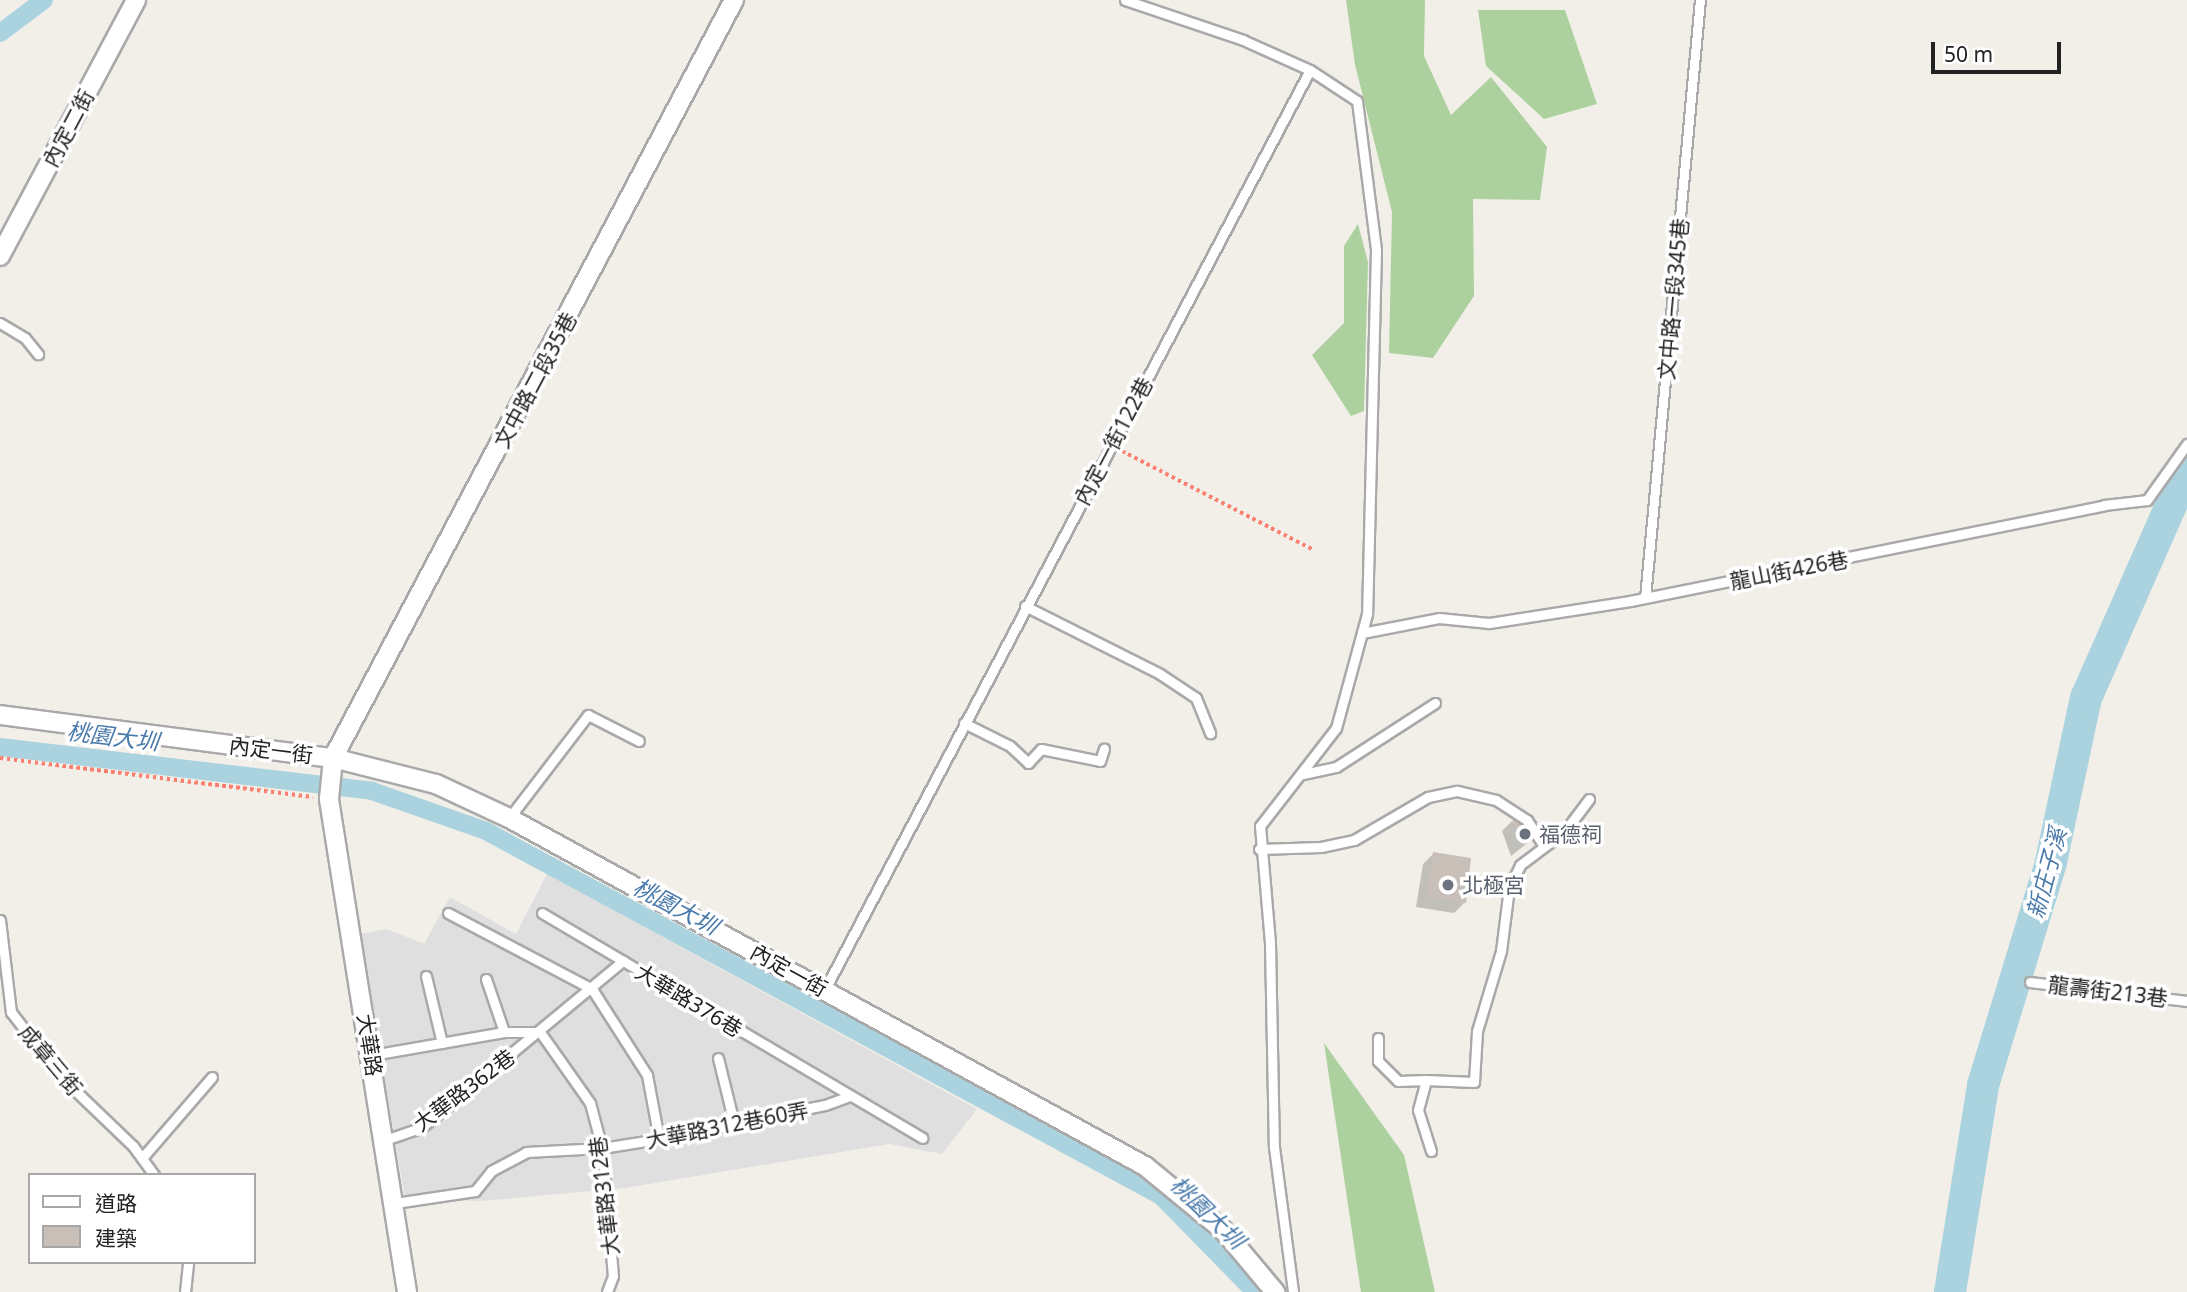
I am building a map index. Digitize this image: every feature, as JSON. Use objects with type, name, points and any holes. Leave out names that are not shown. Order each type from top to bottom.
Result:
[{"type":"street","name":"內定二街","points":[[0,256],[136,0]]},
{"type":"street","name":"文中路二段35巷","points":[[333,758],[734,0]]},
{"type":"street","name":"內定一街","points":[[0,715],[333,758],[436,784],[509,818],[1145,1166],[1224,1231],[1275,1292]]},
{"type":"street","name":"大華路","points":[[333,758],[329,799],[372,1055],[407,1292]]},
{"type":"lane","points":[[1125,0],[1243,40],[1310,70],[1357,101],[1376,250],[1367,614],[1336,728],[1303,774],[1269,809],[1260,825],[1259,849],[1270,943],[1274,1147],[1293,1292]]},
{"type":"lane","name":"文中路一段345巷","points":[[1646,598],[1700,0]]},
{"type":"lane","name":"內定一街122巷","points":[[825,989],[1310,70]]},
{"type":"lane","points":[[0,323],[25,338],[38,354]]},
{"type":"lane","name":"龍山街426巷","points":[[1362,633],[1439,618],[1489,623],[1646,598],[2104,505],[2147,500],[2187,443]]},
{"type":"lane","points":[[1025,606],[1160,674],[1196,698],[1210,733]]},
{"type":"lane","points":[[1303,774],[1336,767],[1435,703]]},
{"type":"lane","points":[[509,818],[588,715],[639,741]]},
{"type":"lane","points":[[964,723],[1010,746],[1028,763],[1041,749],[1100,761],[1104,749]]},
{"type":"lane","points":[[1259,849],[1321,847],[1354,841],[1428,797],[1457,790],[1496,800],[1527,820],[1543,845]]},
{"type":"lane","points":[[1378,1038],[1378,1061],[1398,1081],[1474,1082],[1477,1031],[1501,951],[1509,888],[1520,865],[1565,831],[1589,799]]},
{"type":"lane","points":[[448,913],[593,989],[647,1075],[659,1139]]},
{"type":"lane","points":[[542,913],[623,961]]},
{"type":"lane","name":"成章三街","points":[[0,920],[11,1012],[61,1077],[142,1158],[153,1173]]},
{"type":"lane","name":"大華路376巷","points":[[540,1032],[623,961],[923,1138]]},
{"type":"lane","points":[[426,976],[442,1043]]},
{"type":"lane","points":[[486,979],[504,1032]]},
{"type":"lane","name":"龍壽街213巷","points":[[2030,982],[2187,1001]]},
{"type":"lane","points":[[0,1009],[11,1012]]},
{"type":"lane","points":[[372,1055],[504,1032],[540,1032]]},
{"type":"lane","name":"大華路362巷","points":[[385,1140],[422,1127],[540,1032]]},
{"type":"lane","name":"大華路312巷","points":[[540,1032],[590,1103],[602,1148],[613,1276],[607,1292]]},
{"type":"lane","points":[[718,1058],[734,1123]]},
{"type":"lane","points":[[142,1158],[212,1077]]},
{"type":"lane","points":[[1426,1080],[1418,1111],[1431,1151]]},
{"type":"lane","name":"大華路312巷60弄","points":[[395,1203],[475,1191],[491,1171],[526,1152],[602,1148],[659,1139],[825,1105],[850,1096]]},
{"type":"lane","points":[[185,1292],[188,1264]]},
{"type":"path","points":[[1111,445],[1314,550]]},
{"type":"path","points":[[0,758],[329,799]]},
{"type":"shaded area","points":[[547,874],[977,1109],[942,1154],[889,1144],[625,1188],[481,1201],[405,1199],[360,934],[387,929],[424,944],[450,897],[516,934]]},
{"type":"green space","points":[[1346,0],[1425,0],[1424,56],[1451,115],[1491,77],[1547,147],[1540,200],[1473,199],[1474,296],[1433,358],[1389,353],[1392,212],[1355,65]]},
{"type":"green space","points":[[1478,10],[1565,10],[1597,104],[1544,119],[1486,66]]},
{"type":"green space","points":[[1358,224],[1368,262],[1364,411],[1351,416],[1312,355],[1344,323],[1344,246]]},
{"type":"green space","points":[[1324,1043],[1404,1155],[1435,1292],[1361,1292]]},
{"type":"building","name":"福德祠","points":[[1512,819],[1522,825],[1532,841],[1522,846]]},
{"type":"building","name":"北極宮","points":[[1433,852],[1471,858],[1466,903],[1426,896]]},
{"type":"waterway","points":[[0,33],[44,0]]},
{"type":"waterway","name":"新庄子溪","points":[[1950,1292],[1983,1085],[2051,862],[2086,698],[2187,469]]},
{"type":"waterway","name":"桃園大圳","points":[[0,747],[372,791],[486,831],[1161,1196],[1255,1292]]},
{"type":"place","name":"福德祠","points":[[1525,834]]},
{"type":"place","name":"北極宮","points":[[1448,885]]}]
